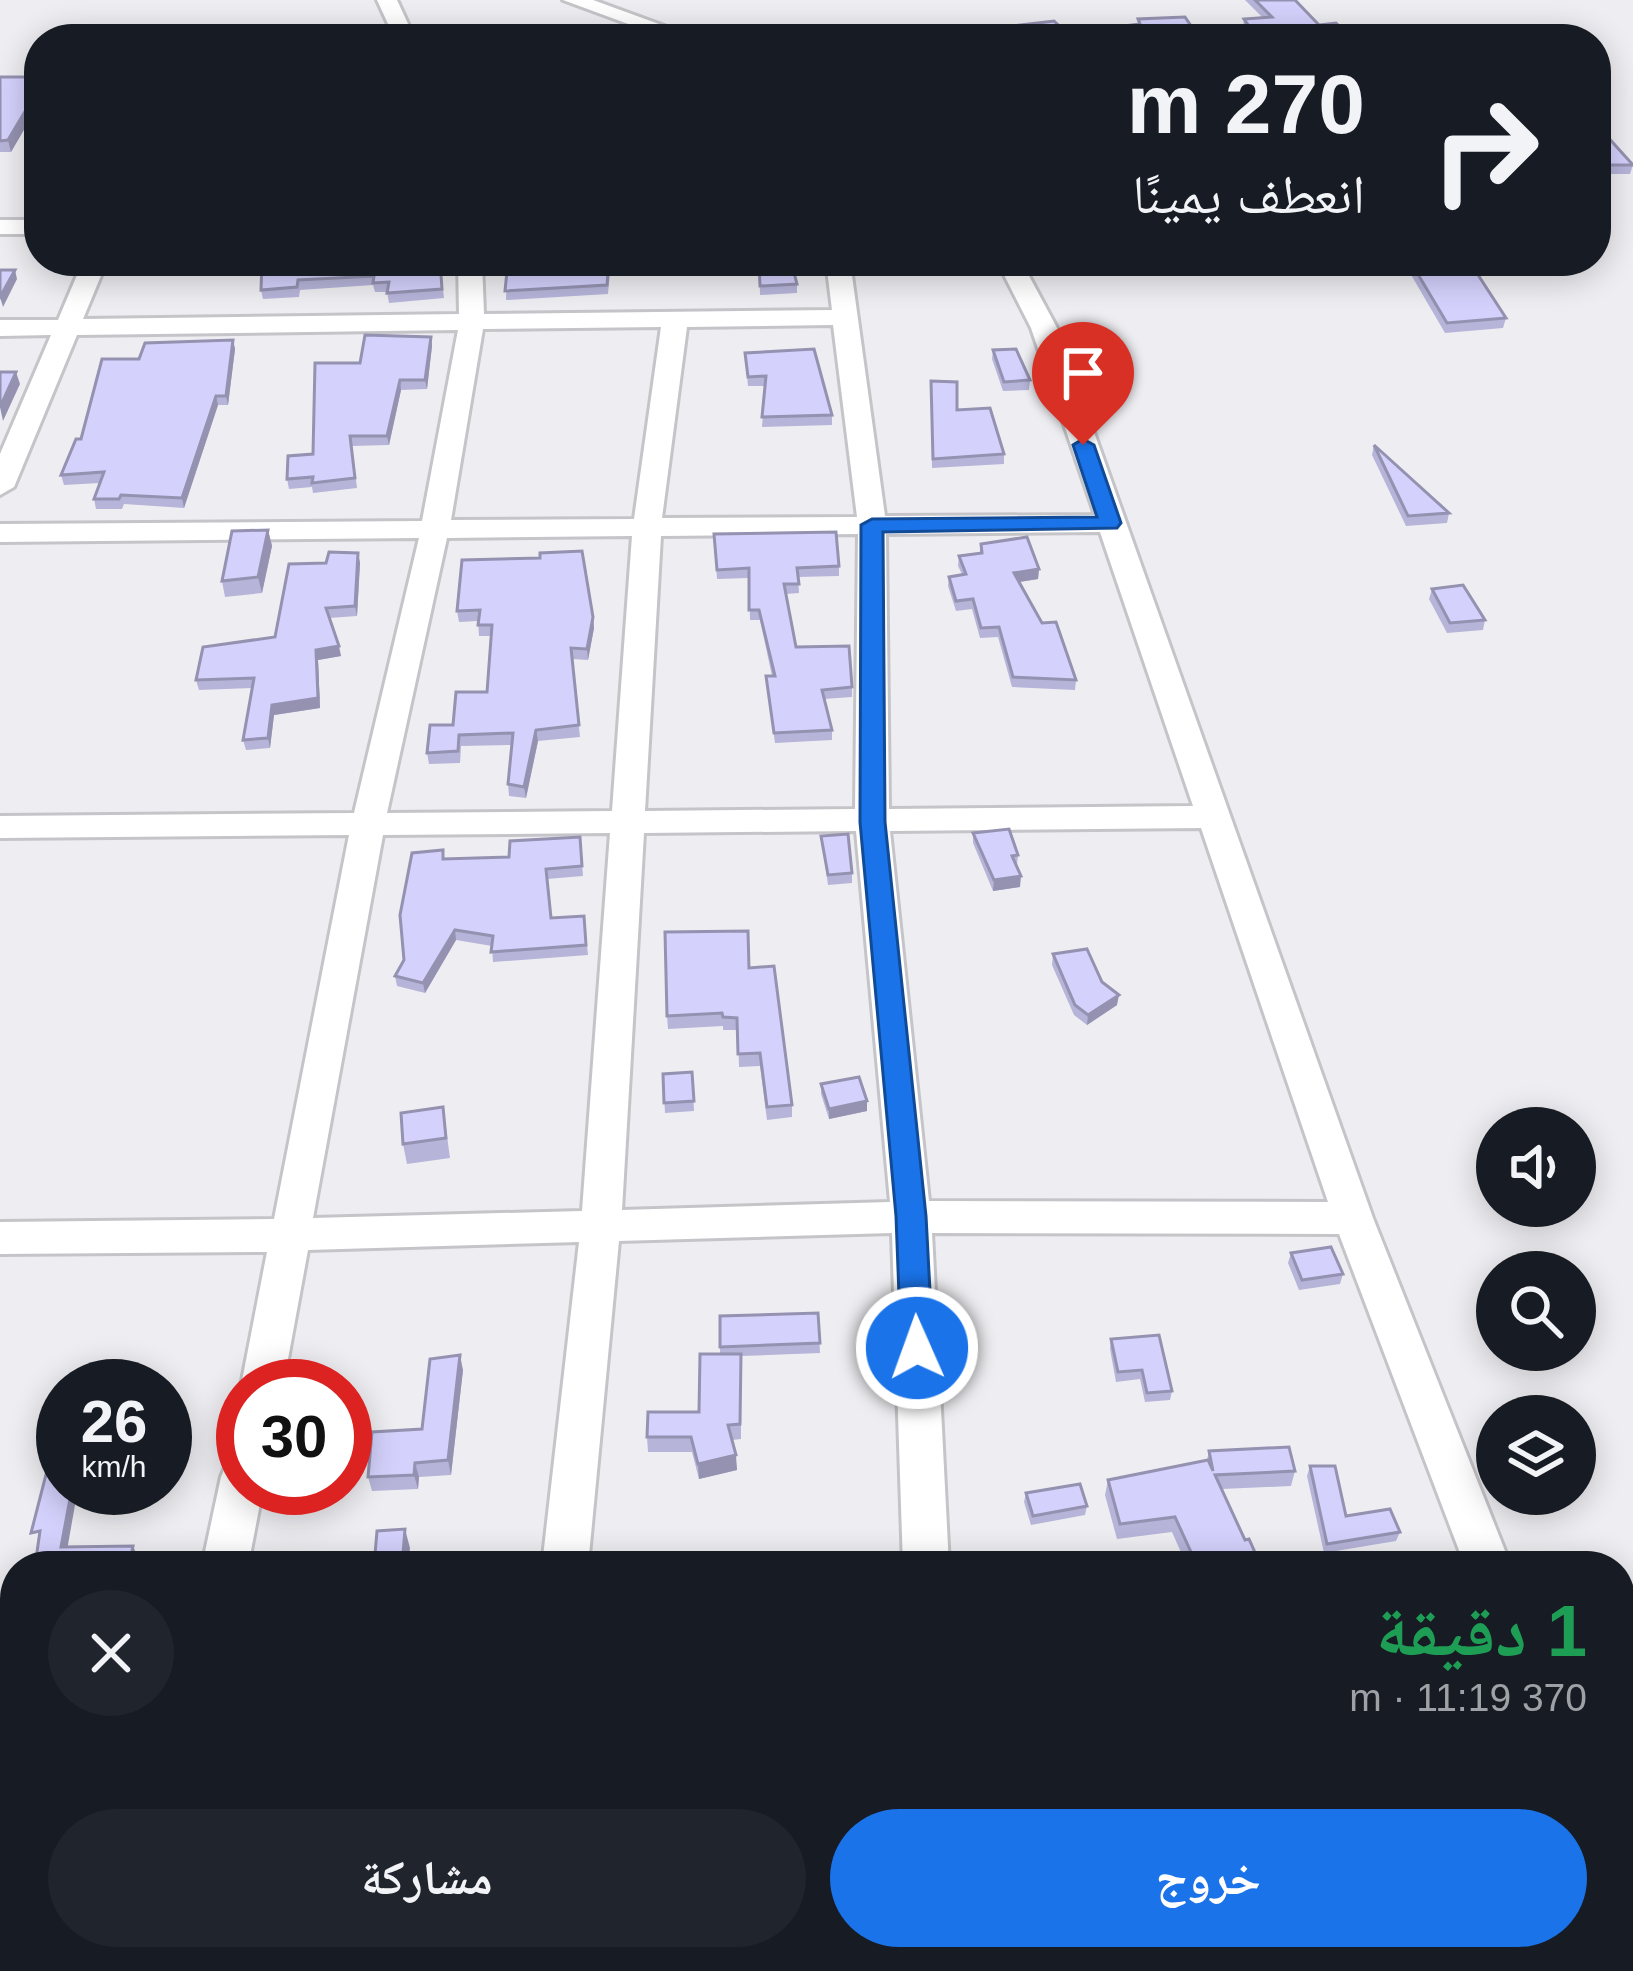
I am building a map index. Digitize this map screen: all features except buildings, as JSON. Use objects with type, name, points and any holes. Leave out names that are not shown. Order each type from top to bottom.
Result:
[{"type":"street","points":[[573,0],[645,24]]},
{"type":"street","points":[[0,488],[88,276]]},
{"type":"street","points":[[267,1359],[368,824],[435,529],[472,321],[470,276]]},
{"type":"street","points":[[841,276],[872,525],[872,822],[911,1216],[925,1551]]},
{"type":"street","points":[[1017,276],[1044,328],[1353,1218],[1482,1551]]},
{"type":"street","points":[[0,328],[848,317]]},
{"type":"street","points":[[568,1551],[601,1226],[647,527],[675,319]]},
{"type":"street","points":[[0,533],[1110,523]]},
{"type":"street","points":[[0,827],[1213,817]]},
{"type":"street","points":[[0,1238],[292,1235],[911,1216],[1353,1218]]},
{"type":"street","points":[[228,1551],[235,1515]]},
{"type":"route","points":[[917,1348],[911,1216],[872,822],[872,525],[1110,523],[1083,445]]}]
